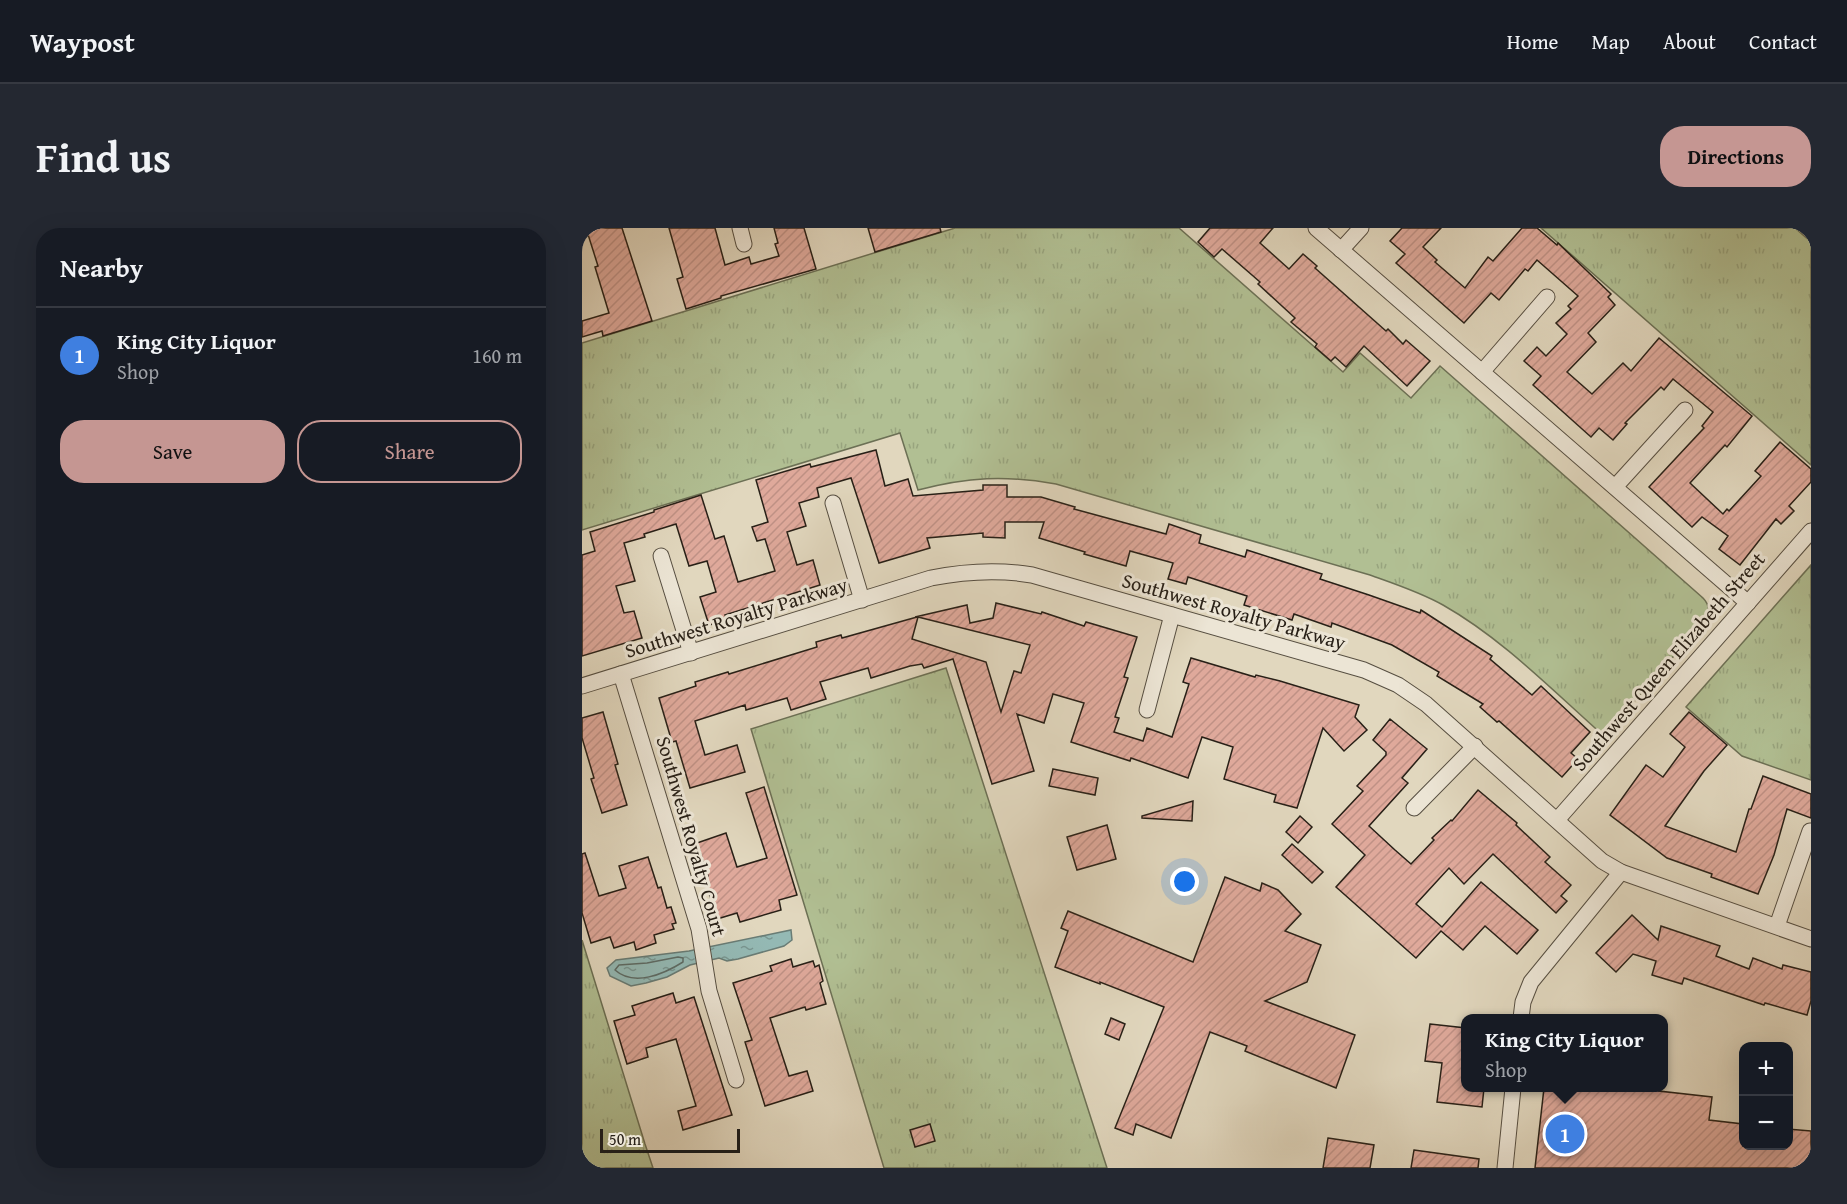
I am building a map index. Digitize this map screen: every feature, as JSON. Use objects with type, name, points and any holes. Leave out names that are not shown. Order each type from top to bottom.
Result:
[{"type":"street","points":[[740,228],[744,244]]},
{"type":"street","points":[[1316,228],[1748,603]]},
{"type":"street","points":[[1341,250],[1361,228]]},
{"type":"street","points":[[1482,372],[1547,297]]},
{"type":"street","points":[[1615,487],[1685,410]]},
{"type":"street","points":[[833,503],[862,600]]},
{"type":"street","name":"Southwest Queen Elizabeth Street","points":[[1557,820],[1811,531]]},
{"type":"street","points":[[661,556],[691,653]]},
{"type":"street","name":"Southwest Royalty Parkway","points":[[582,686],[931,578],[958,572],[1009,571],[1081,588],[1364,670],[1398,686],[1426,704],[1602,861],[1622,872],[1811,939]]},
{"type":"street","points":[[1148,710],[1172,615]]},
{"type":"street","name":"Southwest Royalty Court","points":[[621,674],[673,838],[703,945],[706,976],[736,1080]]},
{"type":"street","points":[[1414,808],[1474,746]]},
{"type":"street","points":[[1776,927],[1810,831]]},
{"type":"street","points":[[1522,1014],[1530,982],[1622,872]]},
{"type":"street","points":[[1505,1168],[1513,1092]]},
{"type":"green space","points":[[955,228],[1179,228],[1343,372],[1360,353],[1411,398],[1440,366],[1703,598],[1708,607],[1707,618],[1604,736],[1527,666],[1486,633],[1443,605],[1416,592],[1370,575],[1056,484],[1020,479],[987,479],[953,482],[918,490],[900,433],[582,530],[582,343]]},
{"type":"green space","points":[[1541,228],[1795,228],[1811,242],[1811,465]]},
{"type":"green space","points":[[1811,565],[1811,780],[1742,756],[1686,707]]},
{"type":"green space","points":[[946,668],[1107,1168],[884,1168],[751,729]]},
{"type":"green space","points":[[582,940],[645,1144],[653,1168],[582,1168]]},
{"type":"water","points":[[791,930],[792,940],[784,946],[738,959],[727,961],[719,958],[690,965],[667,977],[646,983],[631,986],[610,976],[607,968],[616,960],[689,951]]},
{"type":"building","points":[[586,228],[622,228],[652,321],[603,336],[602,331],[582,337],[582,321],[609,313]]},
{"type":"building","points":[[669,228],[715,228],[725,265],[749,257],[751,264],[779,256],[775,244],[778,243],[774,228],[804,228],[816,269],[721,296],[721,298],[686,309],[677,279],[683,277]]},
{"type":"building","points":[[868,228],[940,228],[941,232],[875,252]]},
{"type":"building","points":[[1210,228],[1273,228],[1260,243],[1289,269],[1303,254],[1317,266],[1315,268],[1386,331],[1388,329],[1403,344],[1406,340],[1430,361],[1407,386],[1364,346],[1346,367],[1335,357],[1331,361],[1315,347],[1317,344],[1291,322],[1295,318],[1258,284],[1260,282],[1222,249],[1214,257],[1198,242]]},
{"type":"building","points":[[1402,228],[1441,228],[1423,247],[1437,260],[1435,262],[1465,288],[1488,257],[1493,261],[1522,228],[1537,228],[1557,245],[1558,243],[1611,294],[1608,297],[1615,305],[1588,333],[1596,342],[1567,372],[1592,394],[1623,363],[1631,371],[1659,338],[1752,416],[1727,447],[1725,445],[1690,483],[1723,514],[1727,509],[1729,511],[1761,476],[1755,471],[1780,442],[1811,469],[1811,482],[1789,506],[1794,511],[1781,524],[1776,519],[1740,565],[1719,549],[1728,536],[1702,517],[1692,527],[1649,487],[1704,428],[1702,426],[1713,412],[1673,379],[1664,390],[1661,387],[1625,423],[1627,424],[1613,440],[1599,428],[1591,437],[1533,385],[1541,376],[1524,361],[1537,347],[1546,356],[1567,334],[1556,323],[1571,309],[1568,306],[1578,296],[1537,260],[1528,271],[1525,269],[1499,300],[1491,293],[1464,323],[1396,263],[1405,254],[1390,241]]},
{"type":"building","points":[[876,450],[885,486],[908,479],[913,496],[983,490],[983,485],[1007,485],[1007,497],[1041,497],[1075,507],[1074,509],[1166,534],[1169,524],[1201,535],[1199,543],[1245,557],[1247,550],[1322,574],[1320,579],[1420,613],[1421,610],[1492,656],[1490,659],[1532,695],[1541,686],[1590,732],[1571,753],[1578,759],[1562,777],[1480,707],[1483,704],[1437,676],[1439,672],[1392,645],[1332,623],[1331,627],[1294,614],[1292,620],[1244,605],[1247,596],[1188,577],[1186,584],[1168,579],[1173,563],[1130,551],[1126,566],[1084,554],[1085,552],[1039,538],[1044,522],[1005,522],[1005,538],[983,537],[983,533],[927,538],[930,548],[879,563],[851,478],[817,488],[819,497],[799,503],[806,526],[787,532],[797,565],[813,560],[820,585],[725,615],[727,620],[709,625],[700,597],[716,592],[707,561],[689,566],[676,524],[624,543],[635,581],[616,586],[624,613],[634,611],[642,638],[582,656],[582,555],[595,551],[590,532],[701,495],[715,539],[724,536],[738,582],[775,571],[765,539],[757,541],[752,527],[768,522],[756,480],[810,464],[811,467]]},
{"type":"building","points":[[996,603],[1041,614],[1042,612],[1084,626],[1086,622],[1137,637],[1124,677],[1128,678],[1115,717],[1119,718],[1114,732],[1143,741],[1147,728],[1172,737],[1189,684],[1183,682],[1191,658],[1255,677],[1256,675],[1280,681],[1359,705],[1355,717],[1367,730],[1344,751],[1323,728],[1297,808],[1274,802],[1276,795],[1224,779],[1233,747],[1202,737],[1188,778],[1131,758],[1130,761],[1071,742],[1084,703],[1053,694],[1044,723],[1017,714],[1034,771],[992,784],[953,659],[924,668],[922,664],[910,666],[871,678],[868,668],[820,682],[826,699],[791,710],[787,698],[746,710],[745,705],[695,721],[705,755],[737,745],[745,772],[690,788],[676,741],[672,742],[659,698],[696,686],[695,682],[817,647],[816,642],[841,635],[842,638],[917,617],[915,617],[967,605],[970,623],[993,618]],"holes":[[[918,617],[1030,645],[1021,673],[1014,671],[1001,712],[986,662],[912,639]]]},
{"type":"building","points":[[603,712],[627,805],[602,813],[591,779],[594,778],[582,738],[582,718]]},
{"type":"building","points":[[1689,712],[1727,745],[1704,771],[1665,826],[1736,852],[1749,809],[1751,809],[1763,776],[1811,794],[1811,818],[1787,809],[1774,855],[1758,894],[1667,858],[1610,815],[1646,765],[1663,777],[1685,747],[1670,734]]},
{"type":"building","points":[[1390,719],[1427,749],[1402,778],[1408,783],[1369,826],[1395,850],[1411,864],[1434,840],[1432,838],[1452,821],[1478,790],[1517,823],[1516,825],[1550,857],[1545,862],[1571,885],[1561,896],[1567,901],[1556,913],[1493,854],[1464,884],[1449,868],[1416,904],[1442,927],[1481,882],[1538,930],[1517,954],[1485,926],[1463,950],[1441,931],[1416,958],[1336,887],[1365,855],[1332,824],[1363,791],[1357,786],[1386,755],[1386,752],[1373,740]]},
{"type":"building","points":[[1053,769],[1098,778],[1095,795],[1049,786]]},
{"type":"building","points":[[764,787],[797,895],[779,900],[781,910],[740,922],[737,913],[717,919],[704,877],[708,876],[697,843],[726,833],[737,867],[767,858],[746,793]]},
{"type":"building","points":[[1193,801],[1192,821],[1142,818],[1142,816]]},
{"type":"building","points":[[1300,816],[1312,827],[1298,843],[1286,832]]},
{"type":"building","points":[[1107,825],[1116,859],[1077,870],[1067,837]]},
{"type":"building","points":[[1292,844],[1323,872],[1312,883],[1282,855]]},
{"type":"building","points":[[585,853],[599,896],[626,888],[619,866],[648,857],[667,908],[671,907],[676,923],[672,924],[674,929],[654,935],[656,943],[636,950],[634,942],[614,948],[610,937],[591,943],[582,913],[582,854]]},
{"type":"building","points":[[1225,877],[1260,891],[1262,883],[1278,890],[1301,914],[1285,931],[1321,945],[1307,982],[1265,1001],[1355,1035],[1336,1088],[1245,1051],[1247,1046],[1210,1032],[1171,1138],[1136,1124],[1133,1135],[1115,1128],[1164,1007],[1055,967],[1068,931],[1061,928],[1068,911],[1193,962]]},
{"type":"building","points":[[1632,915],[1658,940],[1661,926],[1720,946],[1716,956],[1749,969],[1753,958],[1782,969],[1783,965],[1811,972],[1811,1001],[1807,1015],[1765,1003],[1764,1005],[1684,978],[1682,984],[1652,975],[1656,961],[1633,954],[1616,972],[1596,953]]},
{"type":"building","points":[[791,959],[793,967],[813,961],[815,967],[819,965],[823,981],[820,983],[826,1004],[806,1010],[805,1007],[770,1018],[789,1076],[807,1071],[813,1091],[765,1106],[745,1042],[752,1040],[733,983],[772,971],[770,966]]},
{"type":"building","points":[[673,993],[676,1003],[694,997],[732,1115],[683,1130],[678,1111],[696,1106],[676,1039],[646,1048],[648,1057],[627,1064],[614,1021],[635,1015],[632,1006]]},
{"type":"building","points":[[1111,1018],[1125,1024],[1119,1040],[1105,1034]]},
{"type":"building","points":[[1430,1024],[1461,1027],[1461,1092],[1484,1092],[1482,1107],[1437,1102],[1442,1063],[1425,1061]]},
{"type":"building","points":[[1544,1092],[1668,1092],[1712,1097],[1709,1120],[1739,1124],[1739,1150],[1793,1150],[1793,1129],[1811,1131],[1811,1168],[1535,1168]]},
{"type":"building","points":[[930,1124],[935,1141],[915,1147],[910,1130]]},
{"type":"building","points":[[1328,1138],[1374,1145],[1370,1168],[1323,1168]]},
{"type":"building","points":[[1414,1150],[1479,1159],[1478,1168],[1411,1168]]},
{"type":"place","name":"King City Liquor","points":[[1565,1134]]}]
